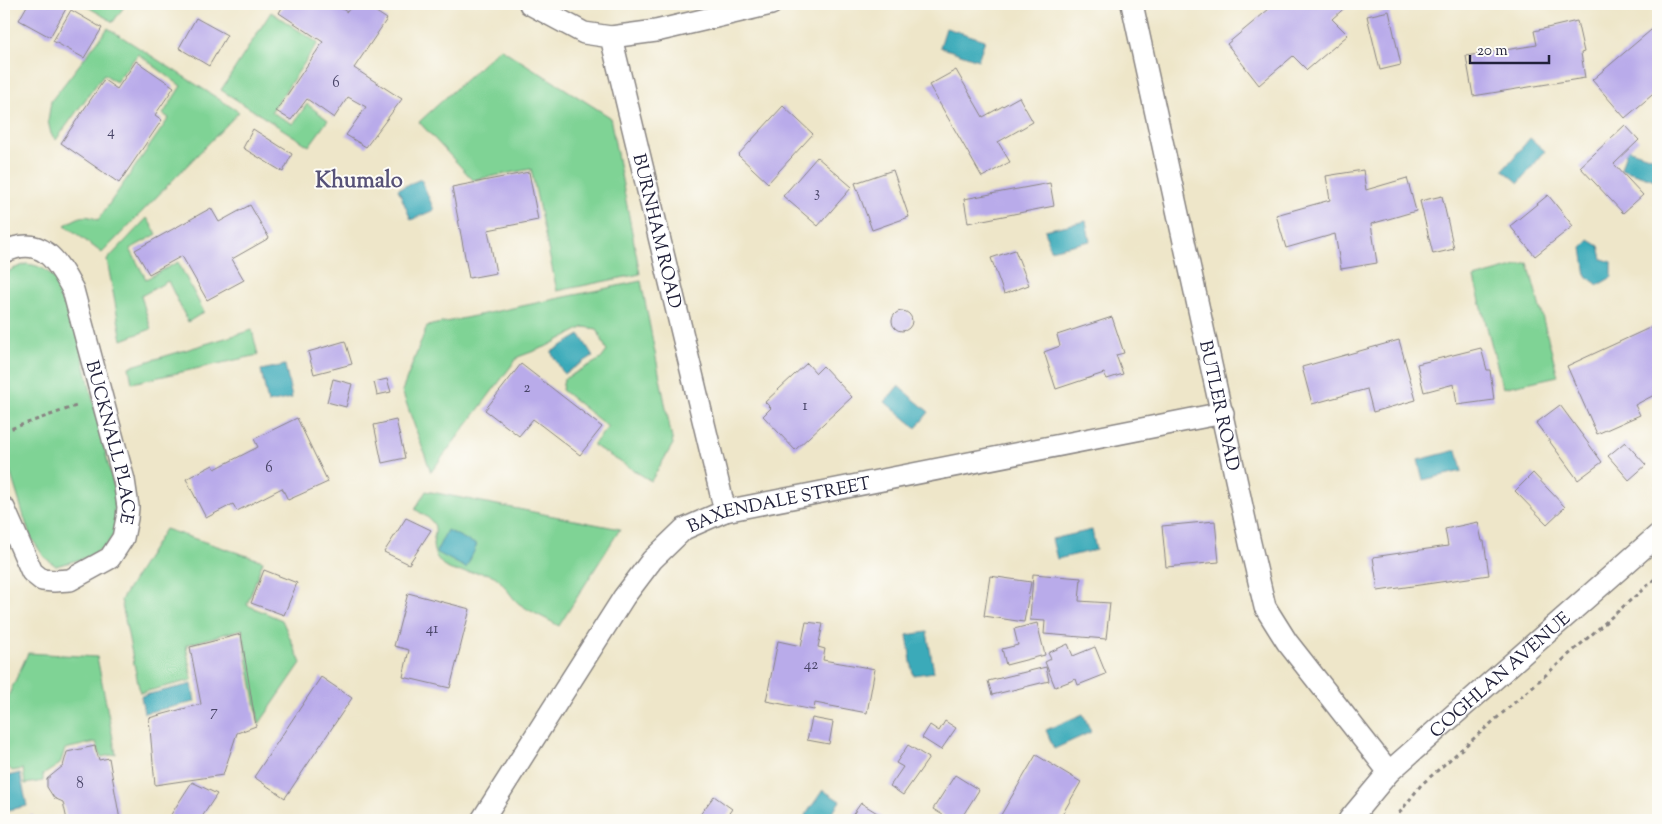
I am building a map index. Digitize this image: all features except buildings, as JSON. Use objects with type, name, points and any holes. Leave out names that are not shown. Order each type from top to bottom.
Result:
[{"type":"street","points":[[530,4],[584,33],[612,37],[656,31],[771,4]]},
{"type":"street","name":"BUTLER ROAD","points":[[1132,4],[1265,607],[1287,642],[1389,772]]},
{"type":"street","name":"BURNHAM ROAD","points":[[612,37],[725,511]]},
{"type":"street","name":"BUCKNALL PLACE","points":[[4,252],[15,246],[37,247],[50,255],[61,268],[73,290],[124,480],[128,518],[123,538],[110,558],[70,580],[54,581],[42,580],[32,572],[4,508]]},
{"type":"street","name":"BAXENDALE STREET","points":[[482,820],[624,597],[652,560],[684,529],[725,511],[1223,413]]},
{"type":"street","name":"COGHLAN AVENUE","points":[[1349,820],[1389,772],[1658,535]]},
{"type":"path","points":[[4,431],[103,397]]},
{"type":"path","points":[[1394,820],[1420,785],[1658,576]]},
{"type":"green space","points":[[83,4],[126,4],[113,22]]},
{"type":"green space","points":[[271,12],[318,43],[271,112],[293,124],[307,104],[328,120],[309,146],[221,90]]},
{"type":"green space","points":[[108,28],[239,112],[102,253],[65,225],[85,216],[98,220],[169,118],[163,114],[181,86],[138,54],[116,82],[104,74],[56,140],[51,134],[48,121],[51,101]]},
{"type":"green space","points":[[500,48],[610,117],[640,274],[557,291],[531,169],[473,180],[419,122]]},
{"type":"green space","points":[[147,218],[157,234],[130,249],[146,279],[178,262],[204,312],[188,322],[168,281],[141,296],[151,329],[122,340],[107,260]]},
{"type":"green space","points":[[1528,263],[1558,376],[1503,388],[1474,278]]},
{"type":"green space","points":[[26,264],[35,265],[48,272],[58,283],[70,304],[119,509],[117,530],[105,547],[85,558],[56,566],[44,557],[30,536],[4,452],[4,274]]},
{"type":"green space","points":[[641,281],[673,444],[651,481],[593,445],[608,427],[562,390],[564,379],[601,359],[607,351],[597,329],[584,327],[545,347],[518,357],[431,472],[402,391],[427,326]]},
{"type":"green space","points":[[252,330],[258,355],[132,383],[129,367]]},
{"type":"green space","points":[[426,491],[620,529],[559,626],[518,603],[499,580],[492,575],[454,571],[443,565],[434,551],[435,527],[433,523],[415,509]]},
{"type":"green space","points":[[165,529],[263,561],[247,605],[282,620],[301,663],[259,724],[242,629],[186,645],[192,680],[140,693],[121,600]]},
{"type":"green space","points":[[28,653],[97,657],[116,754],[101,757],[96,742],[65,749],[60,764],[43,775],[43,781],[25,784],[23,769],[12,771],[4,763],[4,705]]},
{"type":"water","points":[[946,28],[985,40],[978,60],[940,47]]},
{"type":"water","points":[[1530,138],[1545,151],[1519,183],[1503,170]]},
{"type":"water","points":[[1627,149],[1658,159],[1658,181],[1621,169]]},
{"type":"water","points":[[421,179],[434,210],[411,220],[398,189]]},
{"type":"water","points":[[1086,221],[1090,241],[1050,250],[1045,230]]},
{"type":"water","points":[[1589,240],[1599,246],[1602,259],[1612,262],[1612,277],[1598,285],[1586,276],[1582,248]]},
{"type":"water","points":[[580,335],[593,356],[564,374],[551,352]]},
{"type":"water","points":[[285,365],[292,398],[268,403],[261,370]]},
{"type":"water","points":[[898,386],[929,412],[916,428],[885,402]]},
{"type":"water","points":[[1457,450],[1462,471],[1423,480],[1418,460]]},
{"type":"water","points":[[447,530],[477,545],[466,568],[436,552]]},
{"type":"water","points":[[1092,530],[1096,550],[1057,559],[1052,539]]},
{"type":"water","points":[[927,632],[934,672],[913,675],[907,635]]},
{"type":"water","points":[[192,684],[195,702],[144,713],[141,696]]},
{"type":"water","points":[[1083,714],[1091,732],[1054,749],[1046,730]]},
{"type":"water","points":[[20,773],[27,806],[4,811],[4,777]]},
{"type":"water","points":[[823,790],[840,801],[827,820],[802,820]]},
{"type":"district","name":"Khumalo","points":[[359,179]]}]
